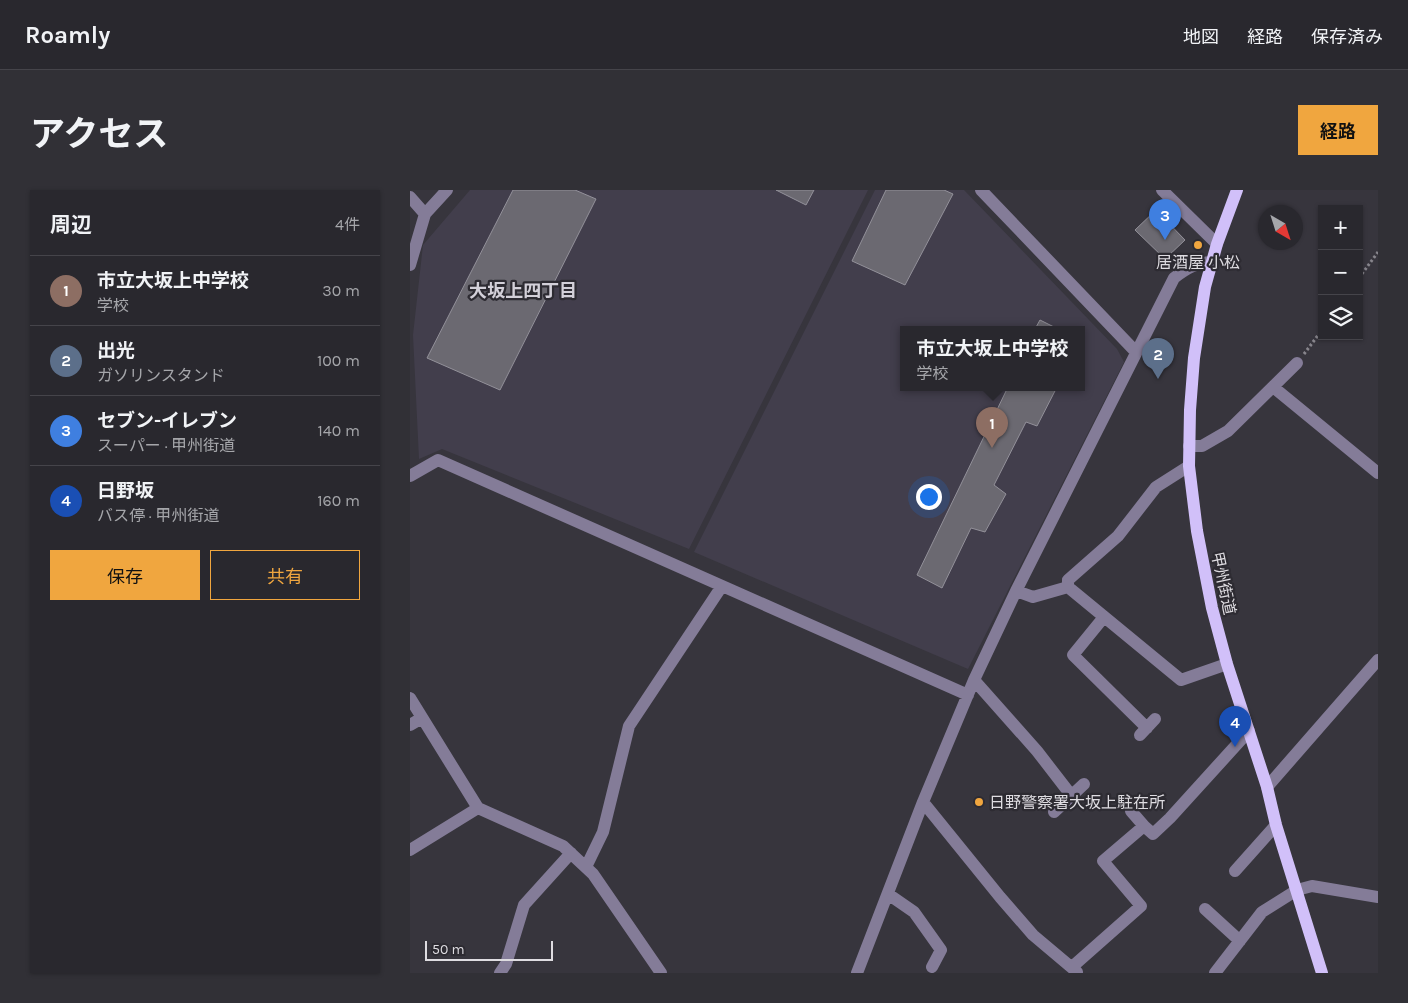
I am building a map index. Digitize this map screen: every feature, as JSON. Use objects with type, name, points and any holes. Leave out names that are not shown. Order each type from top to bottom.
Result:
[{"type":"main road","name":"甲州街道","points":[[1237,190],[1217,244],[1205,287],[1194,358],[1190,410],[1189,466],[1201,552],[1212,608],[1322,973]]},
{"type":"street","points":[[410,265],[412,247],[425,214],[447,190]]},
{"type":"street","points":[[981,190],[1136,352]]},
{"type":"street","points":[[1162,190],[1217,244]]},
{"type":"street","points":[[410,197],[425,214]]},
{"type":"street","points":[[857,973],[923,802],[974,680],[1016,591],[1174,278],[1189,266],[1200,262],[1212,262]]},
{"type":"street","points":[[1190,446],[1202,446],[1228,431],[1297,363]]},
{"type":"street","points":[[1272,387],[1378,473]]},
{"type":"street","points":[[410,476],[438,460],[968,696]]},
{"type":"street","points":[[1068,588],[1068,580],[1118,536],[1156,487],[1189,466]]},
{"type":"street","points":[[586,867],[603,832],[629,726],[722,586]]},
{"type":"street","points":[[1016,591],[1033,597],[1068,588]]},
{"type":"street","points":[[1068,588],[1181,680],[1228,664]]},
{"type":"street","points":[[1104,617],[1073,655],[1147,728]]},
{"type":"street","points":[[1267,787],[1378,660]]},
{"type":"street","points":[[974,680],[1037,751],[1071,795]]},
{"type":"street","points":[[410,698],[478,808],[563,846],[571,853],[593,874],[662,973]]},
{"type":"street","points":[[410,725],[422,718]]},
{"type":"street","points":[[1130,811],[1153,834],[1170,818],[1249,731]]},
{"type":"street","points":[[1054,812],[1084,784]]},
{"type":"street","points":[[923,802],[1000,898],[1033,935],[1075,970],[1141,906],[1103,861],[1144,826]]},
{"type":"street","points":[[410,850],[478,808]]},
{"type":"street","points":[[1235,871],[1276,825]]},
{"type":"street","points":[[500,973],[506,964],[524,905],[571,853]]},
{"type":"street","points":[[1215,973],[1262,912],[1297,890],[1312,886],[1378,897]]},
{"type":"street","points":[[888,894],[914,912],[941,950],[932,967]]},
{"type":"street","points":[[1205,909],[1240,941]]},
{"type":"path","points":[[1363,273],[1378,252]]},
{"type":"path","points":[[1297,363],[1318,335]]},
{"type":"shaded area","points":[[470,190],[868,190],[689,549],[442,449],[419,459],[413,335],[423,245]]},
{"type":"shaded area","points":[[875,190],[964,190],[1117,349],[1124,362],[968,669],[694,552]]},
{"type":"building","points":[[513,190],[575,190],[596,199],[500,390],[427,358]]},
{"type":"building","points":[[776,190],[814,190],[806,205]]},
{"type":"building","points":[[886,190],[944,190],[953,194],[905,285],[852,261]]},
{"type":"building","points":[[1156,210],[1185,240],[1165,259],[1135,230]]},
{"type":"building","points":[[1040,320],[1052,326],[1037,326]]},
{"type":"building","points":[[1006,391],[1055,391],[1037,426],[1026,422],[994,485],[1006,494],[985,532],[971,528],[942,588],[917,575]]},
{"type":"place","name":"セブン-イレブン","points":[[1165,240]]},
{"type":"place","name":"居酒屋 小松","points":[[1198,245]]},
{"type":"place","name":"出光","points":[[1158,379]]},
{"type":"place","name":"市立大坂上中学校","points":[[992,448]]},
{"type":"place","name":"日野坂","points":[[1235,747]]},
{"type":"place","name":"日野警察署大坂上駐在所","points":[[979,802]]},
{"type":"district","name":"大坂上四丁目","points":[[523,291]]}]
